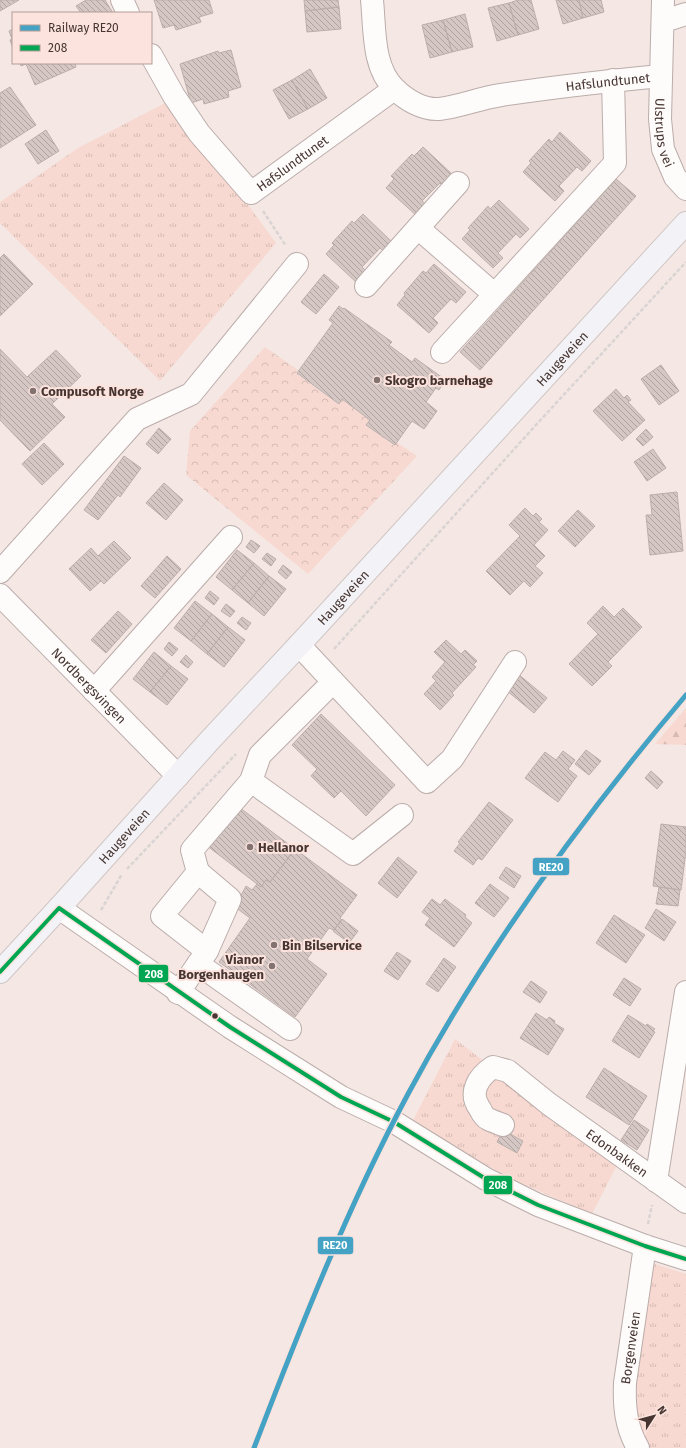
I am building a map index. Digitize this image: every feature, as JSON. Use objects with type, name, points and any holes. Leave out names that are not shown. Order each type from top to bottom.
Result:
[{"type":"main road","name":"Haugeveien","points":[[0,972],[178,776],[300,646],[686,224]]},
{"type":"street","points":[[122,0],[128,12]]},
{"type":"street","name":"Hafslundtunet","points":[[372,0],[377,48],[383,72],[394,89],[414,104],[438,109],[499,95],[613,80],[661,76]]},
{"type":"street","name":"Ulstrups vei","points":[[663,0],[664,21],[660,119],[663,150],[675,177],[686,189]]},
{"type":"street","points":[[664,21],[686,14]]},
{"type":"street","name":"Hafslundtunet","points":[[152,57],[174,96],[199,132],[251,193],[394,89]]},
{"type":"street","points":[[442,352],[615,162],[613,80]]},
{"type":"street","points":[[366,286],[458,183]]},
{"type":"street","points":[[418,228],[494,294]]},
{"type":"street","points":[[0,572],[137,419],[191,394],[297,264]]},
{"type":"street","points":[[94,691],[231,537]]},
{"type":"street","name":"Nordbergsvingen","points":[[0,595],[178,776]]},
{"type":"street","points":[[300,646],[427,782],[452,759],[515,662]]},
{"type":"street","points":[[178,993],[203,957],[230,899],[198,872],[192,850],[252,781],[260,755],[333,682]]},
{"type":"street","points":[[252,781],[353,854],[402,815]]},
{"type":"street","points":[[198,872],[162,916],[203,957],[290,1029]]},
{"type":"street","points":[[59,908],[178,993],[230,1028],[341,1097],[394,1122],[486,1179],[538,1205],[645,1246],[686,1259]]},
{"type":"street","points":[[656,1181],[686,992]]},
{"type":"street","name":"Edonbakken","points":[[503,1124],[486,1118],[477,1106],[474,1095],[478,1082],[485,1073],[493,1067],[508,1071],[548,1104],[686,1202]]},
{"type":"street","name":"Borgenveien","points":[[638,1448],[627,1422],[624,1402],[625,1382],[645,1246]]},
{"type":"path","points":[[251,193],[297,264]]},
{"type":"path","points":[[319,666],[535,426],[686,262]]},
{"type":"path","points":[[92,932],[104,902],[121,876],[238,752]]},
{"type":"path","points":[[645,1246],[656,1181]]},
{"type":"green space","points":[[171,100],[276,243],[160,381],[0,223],[0,202],[78,148]]},
{"type":"green space","points":[[265,347],[298,370],[296,373],[338,404],[341,399],[370,420],[367,425],[393,445],[396,442],[417,456],[308,574],[186,475],[190,431]]},
{"type":"green space","points":[[686,708],[686,745],[655,744]]},
{"type":"green space","points":[[455,1039],[605,1154],[616,1167],[592,1214],[518,1182],[411,1124]]},
{"type":"green space","points":[[642,1260],[686,1274],[686,1448],[638,1448],[633,1439]]},
{"type":"building","points":[[0,0],[19,0],[0,11]]},
{"type":"building","points":[[86,0],[105,0],[112,12],[80,12],[76,6]]},
{"type":"building","points":[[154,0],[209,0],[213,13],[199,17],[201,22],[176,30],[174,25],[163,28]]},
{"type":"building","points":[[304,0],[338,0],[339,7],[305,11]]},
{"type":"building","points":[[518,0],[531,0],[539,29],[518,35],[509,3]]},
{"type":"building","points":[[556,0],[579,0],[583,18],[563,24]]},
{"type":"building","points":[[579,0],[601,0],[604,12],[583,18]]},
{"type":"building","points":[[509,3],[518,35],[497,41],[488,8]]},
{"type":"building","points":[[339,7],[341,29],[307,32],[305,11]]},
{"type":"building","points":[[465,14],[473,47],[452,52],[443,20]]},
{"type":"building","points":[[443,20],[452,52],[430,58],[422,25]]},
{"type":"building","points":[[12,30],[12,39],[9,31]]},
{"type":"building","points":[[231,50],[241,87],[228,91],[229,97],[204,104],[203,99],[191,103],[180,64],[218,51],[219,53]]},
{"type":"building","points":[[26,64],[75,64],[76,67],[35,85]]},
{"type":"building","points":[[310,69],[327,98],[308,109],[292,80]]},
{"type":"building","points":[[292,80],[308,109],[289,119],[273,90]]},
{"type":"building","points":[[10,87],[36,125],[0,148],[0,93]]},
{"type":"building","points":[[46,130],[59,151],[38,164],[25,144]]},
{"type":"building","points":[[560,132],[591,161],[582,171],[577,167],[559,186],[564,191],[555,201],[523,172],[531,163],[529,161],[549,139],[552,142]]},
{"type":"building","points":[[423,147],[453,175],[443,186],[440,183],[422,201],[427,205],[417,216],[386,188],[394,179],[391,176],[412,154],[414,156]]},
{"type":"building","points":[[616,179],[636,196],[480,370],[460,352]]},
{"type":"building","points":[[499,200],[529,229],[520,238],[516,234],[498,253],[503,258],[493,268],[462,239],[470,230],[468,228],[488,206],[490,209]]},
{"type":"building","points":[[363,214],[393,243],[384,252],[380,248],[362,267],[367,272],[357,283],[326,254],[334,245],[332,243],[352,221],[354,223]]},
{"type":"building","points":[[4,254],[33,284],[0,316],[0,258]]},
{"type":"building","points":[[434,264],[466,292],[456,303],[451,299],[433,318],[438,323],[429,333],[397,305],[405,295],[404,293],[423,271],[426,273]]},
{"type":"building","points":[[324,274],[339,287],[316,314],[301,302]]},
{"type":"building","points":[[339,306],[392,342],[389,345],[412,362],[415,358],[443,378],[441,382],[443,384],[439,390],[436,388],[426,402],[437,411],[424,429],[412,421],[395,445],[366,425],[370,420],[342,399],[339,404],[297,373],[333,323],[329,320]]},
{"type":"building","name":"Compusoft Norge","points":[[0,349],[27,377],[56,350],[81,376],[52,404],[65,417],[30,451],[0,420]]},
{"type":"building","points":[[661,365],[679,391],[659,405],[641,379]]},
{"type":"building","points":[[616,389],[624,398],[627,395],[631,400],[628,402],[645,420],[622,441],[593,411]]},
{"type":"building","points":[[159,428],[171,439],[158,454],[146,444]]},
{"type":"building","points":[[646,429],[653,437],[643,446],[636,439]]},
{"type":"building","points":[[44,443],[64,464],[42,485],[22,464]]},
{"type":"building","points":[[653,449],[666,468],[647,481],[634,462]]},
{"type":"building","points":[[124,456],[141,468],[120,497],[118,495],[98,520],[84,510]]},
{"type":"building","points":[[164,483],[183,500],[166,520],[146,503]]},
{"type":"building","points":[[677,492],[683,551],[650,555],[646,515],[652,515],[650,495]]},
{"type":"building","points":[[525,508],[533,516],[536,513],[542,519],[539,522],[548,530],[534,545],[545,556],[535,566],[543,573],[530,587],[524,581],[510,595],[486,571],[520,536],[509,525]]},
{"type":"building","points":[[578,510],[595,526],[575,547],[558,531]]},
{"type":"building","points":[[251,540],[260,546],[254,553],[246,547]]},
{"type":"building","points":[[114,541],[131,558],[104,584],[101,581],[90,591],[69,569],[91,548],[98,556]]},
{"type":"building","points":[[237,550],[254,563],[232,590],[216,577]]},
{"type":"building","points":[[267,553],[276,559],[271,566],[262,559]]},
{"type":"building","points":[[167,556],[181,569],[155,598],[141,586]]},
{"type":"building","points":[[254,563],[269,576],[248,603],[232,590]]},
{"type":"building","points":[[283,565],[292,572],[286,579],[278,572]]},
{"type":"building","points":[[269,576],[286,589],[264,616],[248,603]]},
{"type":"building","points":[[210,591],[219,598],[214,605],[205,598]]},
{"type":"building","points":[[195,601],[212,614],[191,641],[174,628]]},
{"type":"building","points":[[226,604],[235,611],[230,617],[221,611]]},
{"type":"building","points":[[603,606],[614,617],[623,608],[642,627],[608,662],[612,666],[592,686],[569,664],[598,634],[587,623]]},
{"type":"building","points":[[118,611],[132,624],[106,653],[91,640]]},
{"type":"building","points":[[212,614],[228,627],[207,654],[191,641]]},
{"type":"building","points":[[242,617],[251,623],[246,630],[237,623]]},
{"type":"building","points":[[228,627],[245,640],[224,667],[207,654]]},
{"type":"building","points":[[446,640],[461,654],[465,650],[477,661],[473,665],[476,667],[452,693],[454,695],[440,710],[424,694],[436,681],[432,677],[445,662],[434,652]]},
{"type":"building","points":[[169,642],[178,649],[172,656],[164,649]]},
{"type":"building","points":[[154,652],[171,666],[150,692],[133,679]]},
{"type":"building","points":[[186,655],[193,662],[188,668],[180,662]]},
{"type":"building","points":[[171,666],[188,679],[167,705],[150,692]]},
{"type":"building","points":[[518,674],[547,698],[534,713],[506,690]]},
{"type":"building","points":[[321,714],[395,785],[366,816],[341,791],[334,798],[311,776],[317,769],[292,745]]},
{"type":"building","points":[[586,750],[601,761],[589,775],[575,764]]},
{"type":"building","points":[[563,751],[575,760],[568,769],[577,776],[558,802],[525,778],[545,752],[556,760]]},
{"type":"building","points":[[651,771],[663,782],[657,789],[645,778]]},
{"type":"building","points":[[489,802],[513,820],[482,860],[478,858],[473,865],[454,851],[460,843],[458,842]]},
{"type":"building","name":"Hellanor","points":[[236,805],[295,849],[270,882],[266,880],[261,887],[206,845]]},
{"type":"building","points":[[661,824],[686,827],[686,851],[681,890],[653,886]]},
{"type":"building","name":"Bin Bilservice","points":[[295,849],[357,895],[340,918],[342,920],[334,930],[329,928],[307,959],[327,974],[295,1017],[219,962],[250,918],[235,907],[246,886],[252,890],[257,884],[261,887],[266,880],[270,882]]},
{"type":"building","points":[[398,857],[417,872],[397,898],[378,883]]},
{"type":"building","points":[[506,867],[521,876],[514,888],[499,878]]},
{"type":"building","points":[[490,884],[509,898],[494,917],[475,903]]},
{"type":"building","points":[[659,887],[680,890],[678,906],[656,904]]},
{"type":"building","points":[[432,899],[440,905],[445,899],[466,915],[465,917],[472,923],[454,947],[425,925],[430,918],[422,912]]},
{"type":"building","points":[[656,909],[676,922],[664,941],[645,928]]},
{"type":"building","points":[[614,915],[645,935],[626,963],[596,943]]},
{"type":"building","points":[[342,919],[358,931],[349,943],[333,931]]},
{"type":"building","points":[[397,952],[411,961],[398,980],[384,971]]},
{"type":"building","points":[[444,958],[456,967],[438,992],[426,984]]},
{"type":"building","points":[[624,978],[641,989],[630,1006],[613,995]]},
{"type":"building","points":[[531,981],[547,992],[540,1003],[523,992]]},
{"type":"building","points":[[536,1013],[547,1020],[549,1017],[555,1021],[554,1023],[564,1029],[548,1055],[520,1038]]},
{"type":"building","points":[[628,1015],[646,1026],[647,1024],[655,1029],[653,1031],[655,1032],[639,1058],[612,1041]]},
{"type":"building","points":[[604,1068],[647,1096],[629,1125],[586,1097]]},
{"type":"building","points":[[634,1120],[649,1130],[637,1150],[621,1140]]},
{"type":"building","points":[[503,1130],[523,1141],[517,1153],[497,1142]]},
{"type":"rail line","name":"RE20","points":[[254,1448],[307,1313],[345,1224],[386,1137],[438,1041],[469,988],[536,887],[609,789],[686,695]]},
{"type":"transit line","name":"208","points":[[0,972],[59,908],[230,1027],[341,1097],[394,1122],[486,1179],[538,1205],[645,1246],[686,1259]]},
{"type":"place","name":"Skogro barnehage","points":[[377,380]]},
{"type":"place","name":"Compusoft Norge","points":[[33,391]]},
{"type":"place","name":"Hellanor","points":[[250,847]]},
{"type":"place","name":"Bin Bilservice","points":[[274,945]]},
{"type":"place","name":"Vianor Borgenhaugen","points":[[272,966]]}]
